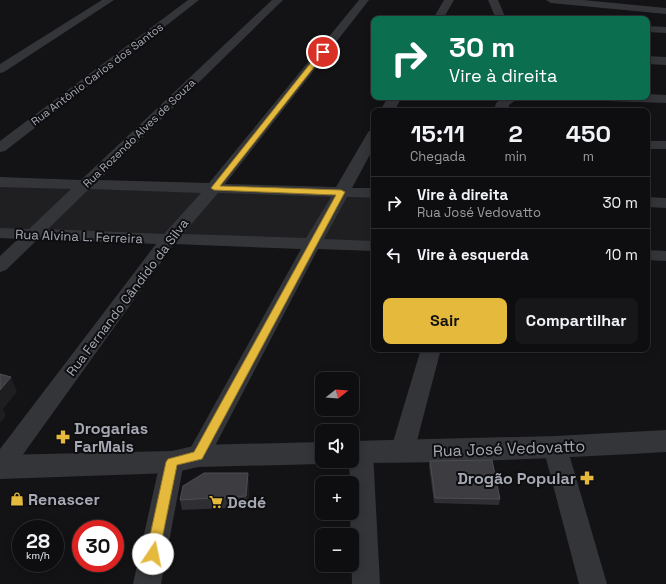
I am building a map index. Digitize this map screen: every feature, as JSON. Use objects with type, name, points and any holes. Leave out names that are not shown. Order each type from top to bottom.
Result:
[{"type":"street","points":[[0,69],[109,0]]},
{"type":"street","name":"Rua Antônio Carlos dos Santos","points":[[0,148],[194,0]]},
{"type":"street","name":"Rua Rozendo Alves de Souza","points":[[0,266],[278,0]]},
{"type":"street","name":"Rua Fernando Cândido da Silva","points":[[0,467],[169,239],[214,188],[364,0]]},
{"type":"street","points":[[440,16],[449,0]]},
{"type":"street","points":[[493,0],[500,16]]},
{"type":"street","points":[[551,0],[666,11]]},
{"type":"street","points":[[660,0],[666,6]]},
{"type":"street","points":[[650,30],[666,30]]},
{"type":"street","points":[[650,60],[666,61]]},
{"type":"street","points":[[650,98],[666,98]]},
{"type":"street","points":[[502,108],[503,103],[508,100]]},
{"type":"street","points":[[198,456],[312,244],[371,139]]},
{"type":"street","points":[[650,144],[666,145]]},
{"type":"street","points":[[0,182],[371,194]]},
{"type":"street","points":[[650,202],[666,203]]},
{"type":"street","name":"Rua Alvina L. Ferreira","points":[[0,234],[371,246]]},
{"type":"street","points":[[650,255],[666,256]]},
{"type":"street","points":[[402,452],[430,352]]},
{"type":"street","name":"Rua José Vedovatto","points":[[359,452],[555,447],[666,441]]},
{"type":"street","points":[[555,447],[593,584]]},
{"type":"street","points":[[0,467],[172,462],[198,456],[315,453]]},
{"type":"street","points":[[147,584],[172,462]]},
{"type":"street","points":[[357,468],[366,584]]},
{"type":"shaded area","points":[[0,186],[371,198],[371,245],[0,231]]},
{"type":"building","points":[[0,374],[11,377],[0,390]]},
{"type":"building","points":[[492,460],[500,499],[435,498],[430,461]]},
{"type":"building","points":[[204,473],[248,473],[246,496],[180,500],[183,486]]},
{"type":"place","name":"Drogarias FarMais","points":[[63,437]]},
{"type":"place","name":"Drogão Popular","points":[[587,478]]},
{"type":"place","name":"Renascer","points":[[17,499]]},
{"type":"place","name":"Dedé","points":[[216,502]]},
{"type":"route","points":[[153,554],[172,462],[198,456],[341,192],[214,188],[323,52]]}]
